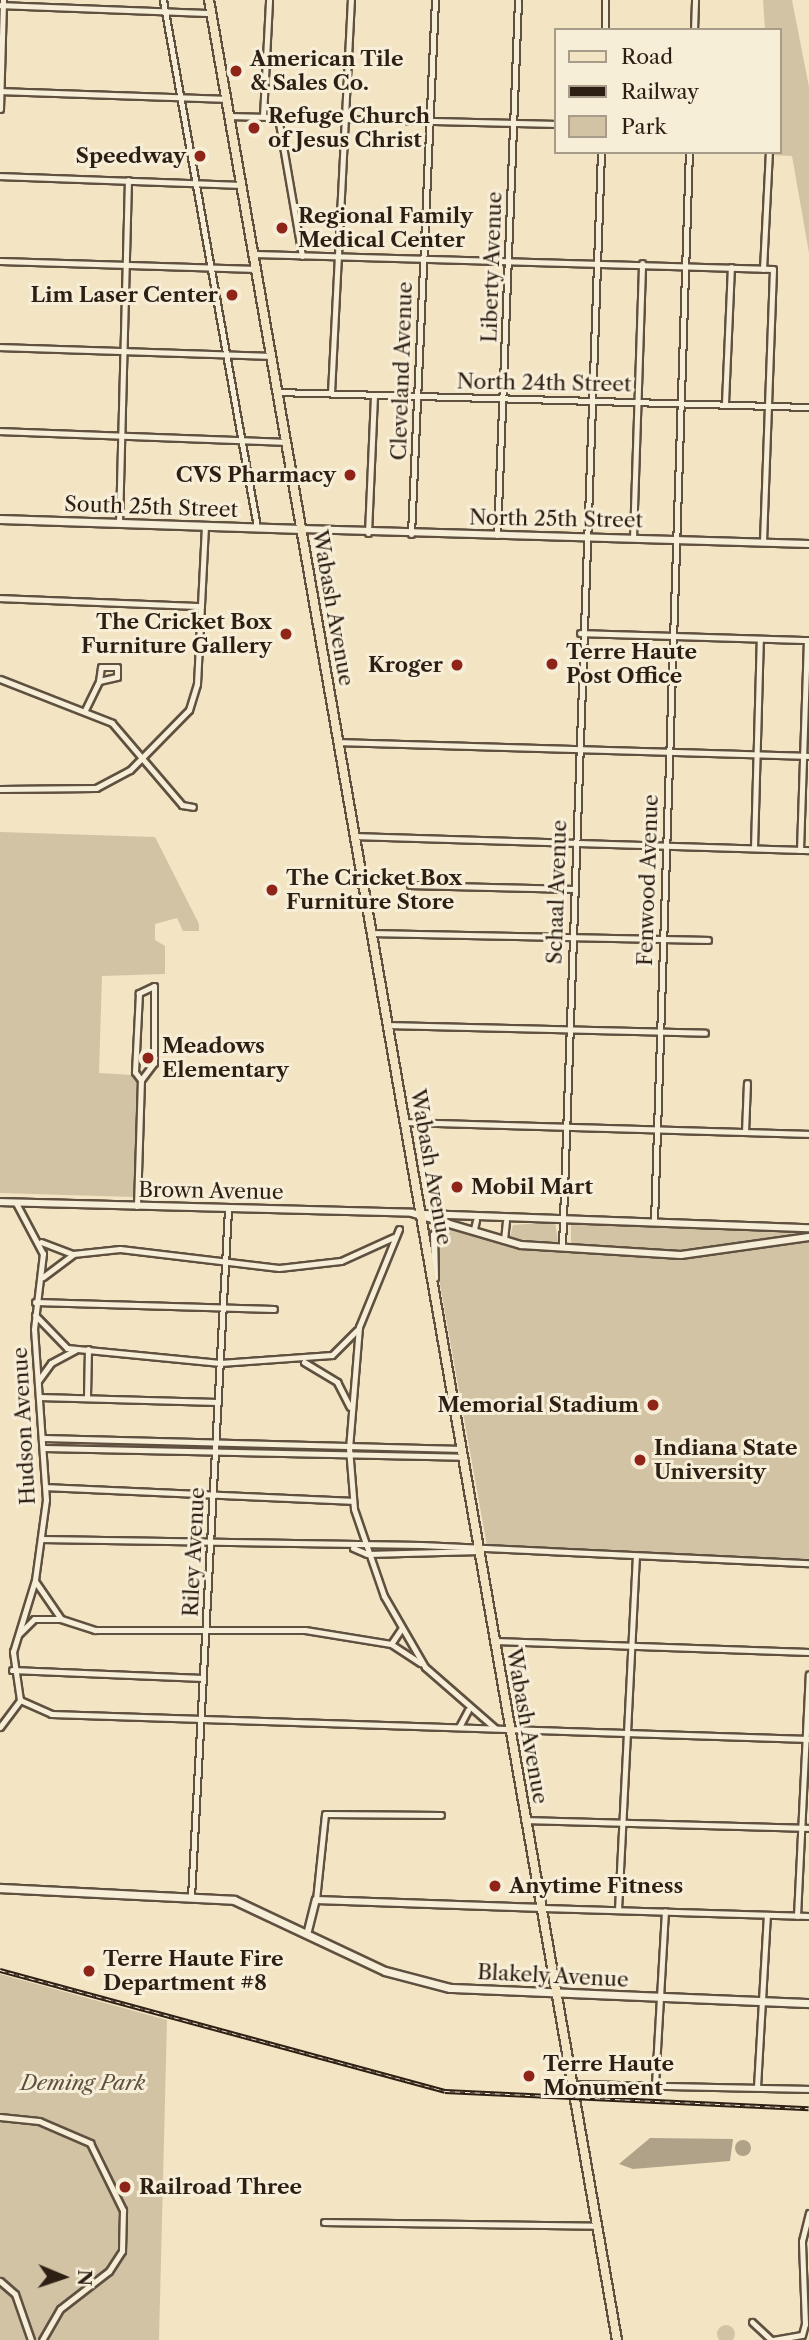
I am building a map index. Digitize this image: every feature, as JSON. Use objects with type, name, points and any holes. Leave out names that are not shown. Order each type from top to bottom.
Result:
[{"type":"main road","name":"Wabash Avenue","points":[[209,0],[617,2340]]},
{"type":"main road","name":"South 25th Street","points":[[0,519],[302,529]]},
{"type":"main road","name":"Blakely Avenue","points":[[0,1888],[234,1900],[308,1931],[420,1984],[559,1996],[809,2003]]},
{"type":"street","points":[[163,0],[257,527]]},
{"type":"street","points":[[263,116],[269,0]]},
{"type":"street","points":[[331,393],[335,258],[351,0]]},
{"type":"street","name":"Cleveland Avenue","points":[[411,534],[435,0]]},
{"type":"street","name":"Liberty Avenue","points":[[497,535],[518,0]]},
{"type":"street","points":[[605,0],[605,28]]},
{"type":"street","points":[[694,28],[695,0]]},
{"type":"street","points":[[0,109],[2,3],[211,13]]},
{"type":"street","points":[[0,91],[227,99]]},
{"type":"street","points":[[230,116],[554,124]]},
{"type":"street","points":[[278,117],[302,256]]},
{"type":"street","name":"Schaal Avenue","points":[[562,1247],[580,633],[601,154]]},
{"type":"street","name":"Fenwood Avenue","points":[[654,1222],[661,939],[689,154]]},
{"type":"street","points":[[763,269],[769,154]]},
{"type":"street","points":[[0,176],[240,185]]},
{"type":"street","points":[[119,523],[128,180]]},
{"type":"street","points":[[255,254],[335,258],[642,263],[773,269],[762,542]]},
{"type":"street","points":[[0,261],[257,269]]},
{"type":"street","points":[[633,538],[642,263]]},
{"type":"street","points":[[725,403],[731,267]]},
{"type":"street","points":[[0,347],[271,356]]},
{"type":"street","name":"North 24th Street","points":[[277,392],[503,400],[680,401],[809,407]]},
{"type":"street","points":[[368,533],[374,395]]},
{"type":"street","points":[[0,431],[286,442]]},
{"type":"street","points":[[0,789],[96,788],[145,755],[189,710],[197,684],[205,526]]},
{"type":"street","name":"North 25th Street","points":[[302,529],[809,544]]},
{"type":"street","points":[[0,598],[201,606]]},
{"type":"street","points":[[580,633],[808,640],[806,756],[800,850]]},
{"type":"street","points":[[754,848],[760,639]]},
{"type":"street","points":[[0,679],[85,710],[112,723],[145,755],[182,805],[193,807]]},
{"type":"street","points":[[85,710],[99,681]]},
{"type":"street","points":[[338,742],[806,756]]},
{"type":"street","points":[[801,803],[809,801]]},
{"type":"street","points":[[355,836],[809,850]]},
{"type":"street","points":[[410,885],[572,889]]},
{"type":"street","points":[[372,933],[708,940]]},
{"type":"street","points":[[137,1206],[141,1080],[154,1063],[153,986],[139,993],[135,1072],[141,1080]]},
{"type":"street","points":[[388,1025],[705,1033]]},
{"type":"street","points":[[745,1132],[747,1083]]},
{"type":"street","points":[[405,1122],[809,1134]]},
{"type":"street","name":"Brown Avenue","points":[[0,1202],[421,1214],[506,1221],[563,1219],[809,1228]]},
{"type":"street","name":"Hudson Avenue","points":[[16,1203],[39,1241],[41,1278],[35,1314],[46,1487],[34,1580],[17,1637],[12,1671],[20,1700]]},
{"type":"street","name":"Riley Avenue","points":[[191,1897],[228,1209]]},
{"type":"street","name":"Brown Avenue","points":[[421,1214],[504,1240],[562,1247],[693,1254],[809,1237]]},
{"type":"street","points":[[474,1229],[475,1220]]},
{"type":"street","points":[[504,1240],[506,1221]]},
{"type":"street","points":[[434,1288],[434,1236],[450,1223]]},
{"type":"street","points":[[399,1229],[380,1264],[359,1327],[350,1408],[349,1458],[353,1500],[363,1545],[401,1629],[425,1667]]},
{"type":"street","points":[[39,1241],[73,1254],[120,1249],[225,1264],[279,1268],[368,1251],[394,1237]]},
{"type":"street","points":[[368,1251],[380,1264]]},
{"type":"street","points":[[41,1278],[73,1254]]},
{"type":"street","points":[[35,1302],[274,1309]]},
{"type":"street","points":[[35,1314],[45,1332],[75,1350]]},
{"type":"street","points":[[38,1381],[51,1363],[75,1350],[88,1349],[220,1363],[304,1362],[341,1350],[359,1327]]},
{"type":"street","points":[[87,1396],[88,1349]]},
{"type":"street","points":[[304,1362],[337,1382],[350,1408]]},
{"type":"street","points":[[39,1397],[87,1396],[217,1402]]},
{"type":"street","points":[[43,1438],[462,1453]]},
{"type":"street","points":[[44,1448],[349,1458],[462,1453]]},
{"type":"street","points":[[46,1487],[353,1500]]},
{"type":"street","points":[[41,1539],[353,1548],[363,1545],[421,1545],[480,1551],[809,1563]]},
{"type":"street","points":[[421,1545],[421,1553]]},
{"type":"street","points":[[353,1548],[367,1554],[480,1551]]},
{"type":"street","points":[[618,1910],[636,1557]]},
{"type":"street","points":[[34,1580],[61,1619]]},
{"type":"street","points":[[17,1637],[34,1619],[61,1619],[118,1633],[305,1630],[391,1644],[425,1667],[468,1710],[496,1729]]},
{"type":"street","points":[[391,1644],[401,1629]]},
{"type":"street","points":[[495,1641],[809,1652]]},
{"type":"street","points":[[12,1671],[203,1678]]},
{"type":"street","points":[[797,1916],[808,1739],[809,1674]]},
{"type":"street","points":[[0,1727],[20,1700],[37,1713],[808,1739]]},
{"type":"street","points":[[456,1728],[467,1721],[468,1710]]},
{"type":"street","points":[[308,1931],[316,1900],[325,1814],[441,1815]]},
{"type":"street","points":[[526,1820],[809,1828]]},
{"type":"street","points":[[316,1900],[809,1916]]},
{"type":"street","points":[[655,2084],[665,1911]]},
{"type":"street","points":[[757,2087],[767,1915]]},
{"type":"street","points":[[573,2084],[809,2089]]},
{"type":"street","points":[[0,2117],[39,2121],[90,2143],[123,2210],[122,2251],[108,2271],[60,2309],[42,2340]]},
{"type":"street","points":[[751,2322],[772,2340],[803,2337],[802,2241],[809,2213]]},
{"type":"street","points":[[324,2222],[597,2226]]},
{"type":"street","points":[[0,2281],[15,2294],[31,2340]]},
{"type":"green space","points":[[763,0],[792,0],[809,87],[809,253],[792,156],[769,155],[781,154],[781,28],[765,28]]},
{"type":"green space","points":[[0,832],[155,837],[199,924],[199,931],[183,931],[177,918],[155,924],[155,940],[165,946],[165,974],[102,976],[99,1073],[132,1075],[138,1084],[133,1197],[0,1193]]},
{"type":"green space","points":[[555,1222],[558,1241],[553,1245],[510,1237],[513,1225]]},
{"type":"green space","points":[[571,1222],[809,1230],[809,1234],[677,1252],[571,1244]]},
{"type":"green space","name":"Indiana State University","points":[[452,1225],[524,1248],[683,1257],[809,1239],[809,1559],[487,1546],[440,1285],[437,1235]]},
{"type":"green space","name":"Deming Park","points":[[0,1974],[167,2020],[159,2340],[0,2340]]},
{"type":"green space","points":[[726,2325],[734,2331],[730,2341],[722,2341],[717,2334],[720,2328]]},
{"type":"shaded area","points":[[650,2138],[733,2139],[730,2161],[633,2169],[619,2164]]},
{"type":"shaded area","points":[[740,2140],[746,2140],[751,2148],[749,2154],[740,2156],[735,2151],[735,2145]]},
{"type":"railway","points":[[0,1970],[445,2091],[809,2108]]},
{"type":"place","name":"American Tile & Sales Co.","points":[[236,71]]},
{"type":"place","name":"Refuge Church of Jesus Christ","points":[[254,128]]},
{"type":"place","name":"Speedway","points":[[200,156]]},
{"type":"place","name":"Regional Family Medical Center","points":[[282,228]]},
{"type":"place","name":"Lim Laser Center","points":[[232,295]]},
{"type":"place","name":"CVS Pharmacy","points":[[350,475]]},
{"type":"place","name":"The Cricket Box Furniture Gallery","points":[[286,634]]},
{"type":"place","name":"Terre Haute Post Office","points":[[552,664]]},
{"type":"place","name":"Kroger","points":[[457,665]]},
{"type":"place","name":"The Cricket Box Furniture Store","points":[[272,890]]},
{"type":"place","name":"Meadows Elementary","points":[[148,1058]]},
{"type":"place","name":"Mobil Mart","points":[[457,1187]]},
{"type":"place","name":"Memorial Stadium","points":[[653,1405]]},
{"type":"place","name":"Indiana State University","points":[[640,1460]]},
{"type":"place","name":"Anytime Fitness","points":[[495,1886]]},
{"type":"place","name":"Terre Haute Fire Department #8","points":[[89,1971]]},
{"type":"place","name":"Terre Haute Monument","points":[[529,2076]]},
{"type":"place","name":"Railroad Three","points":[[125,2187]]}]
